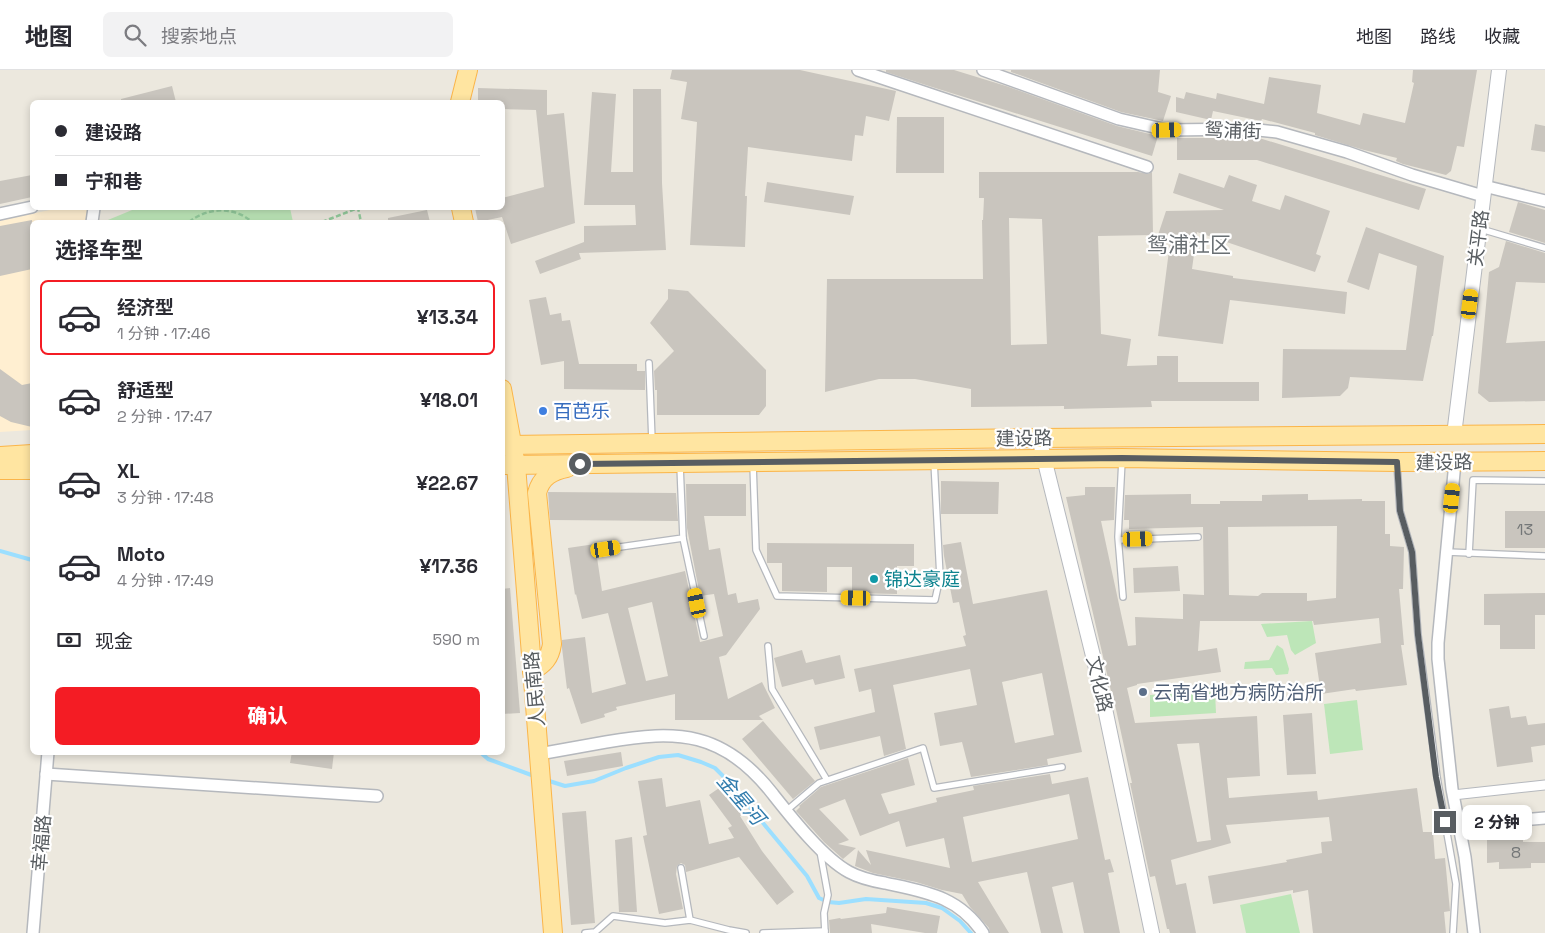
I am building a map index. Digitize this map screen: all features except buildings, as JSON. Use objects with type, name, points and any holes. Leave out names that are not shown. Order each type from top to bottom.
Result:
[{"type":"main road","points":[[460,100],[468,70]]},
{"type":"main road","name":"人民南路","points":[[505,417],[532,671],[553,933]]},
{"type":"main road","name":"建设路","points":[[508,445],[1545,434]]},
{"type":"main road","points":[[1454,435],[1455,462]]},
{"type":"main road","points":[[0,456],[30,454]]},
{"type":"main road","name":"建设路","points":[[509,465],[1122,458],[1397,462],[1545,461]]},
{"type":"main road","points":[[532,671],[546,661],[552,644],[537,492],[541,483],[550,473],[580,464]]},
{"type":"main road","points":[[0,470],[30,470]]},
{"type":"street","points":[[858,70],[1147,167]]},
{"type":"street","name":"鸳浦街","points":[[983,70],[1119,119],[1167,130],[1249,129],[1277,132],[1348,152],[1412,175],[1484,191],[1545,201]]},
{"type":"street","name":"关平路","points":[[1454,435],[1499,70]]},
{"type":"street","points":[[0,214],[30,207]]},
{"type":"street","name":"文化路","points":[[1039,438],[1099,680],[1152,933]]},
{"type":"street","points":[[1455,462],[1438,654],[1452,795],[1465,857],[1474,933]]},
{"type":"street","points":[[539,762],[642,736],[669,735],[696,739],[721,748],[746,766],[763,782],[786,811],[834,862],[856,875],[878,882],[926,892],[949,901],[967,913],[983,933]]},
{"type":"street","name":"幸福路","points":[[33,933],[48,755]]},
{"type":"street","points":[[46,774],[377,796]]},
{"type":"street","points":[[1452,795],[1545,785]]},
{"type":"street","points":[[1458,824],[1545,818]]},
{"type":"lane","points":[[1479,229],[1545,248]]},
{"type":"lane","points":[[649,363],[652,443]]},
{"type":"lane","points":[[1122,458],[1119,540],[1123,597]]},
{"type":"lane","points":[[753,462],[756,550],[777,596],[935,600],[940,576],[934,460]]},
{"type":"lane","points":[[1397,462],[1400,511],[1412,552],[1418,635],[1436,777],[1456,884],[1453,933]]},
{"type":"lane","points":[[680,463],[683,538],[704,636]]},
{"type":"lane","points":[[1469,554],[1472,480],[1545,481]]},
{"type":"lane","points":[[1119,540],[1198,537]]},
{"type":"lane","points":[[606,549],[683,538]]},
{"type":"lane","points":[[1447,552],[1545,556]]},
{"type":"lane","points":[[768,646],[772,689],[827,780]]},
{"type":"lane","points":[[786,811],[819,783],[924,748],[934,788],[1062,767]]},
{"type":"lane","points":[[763,933],[825,932],[824,913],[828,895],[818,846]]},
{"type":"lane","points":[[681,868],[690,920]]},
{"type":"lane","points":[[585,933],[595,932],[613,916],[664,923],[690,920],[746,933]]},
{"type":"path","points":[[192,220],[208,212],[223,210],[238,213],[249,220]]},
{"type":"path","points":[[327,220],[354,210]]},
{"type":"shaded area","points":[[50,210],[88,210],[90,220],[30,220],[30,430],[0,432],[0,220]]},
{"type":"green space","points":[[132,210],[290,210],[293,220],[108,220]]},
{"type":"green space","points":[[1312,621],[1316,643],[1295,655],[1291,650],[1287,635],[1267,637],[1261,624]]},
{"type":"green space","points":[[1277,645],[1283,649],[1289,669],[1288,674],[1276,675],[1272,668],[1244,669],[1245,662],[1269,660]]},
{"type":"green space","points":[[1215,692],[1216,713],[1150,717],[1150,695]]},
{"type":"green space","points":[[1357,700],[1363,750],[1330,754],[1324,704]]},
{"type":"green space","points":[[1291,894],[1300,933],[1246,933],[1240,905]]},
{"type":"waterway","name":"金星河","points":[[0,551],[30,559]]},
{"type":"waterway","name":"金星河","points":[[483,755],[488,759],[534,776]]},
{"type":"waterway","name":"金星河","points":[[546,780],[565,786],[594,781],[659,757],[678,755],[701,762],[715,768],[729,782],[807,876],[819,898],[828,902],[839,903],[866,899],[926,903],[942,908],[960,921],[971,933]]},
{"type":"place","name":"百芭乐","points":[[543,411]]},
{"type":"place","name":"锦达豪庭","points":[[874,579]]},
{"type":"place","name":"云南省地方病防治所","points":[[1143,692]]},
{"type":"district","name":"鸳浦社区","points":[[1189,245]]},
{"type":"route","points":[[580,464],[1122,458],[1397,462],[1400,511],[1412,552],[1418,635],[1436,777],[1445,822]]}]
